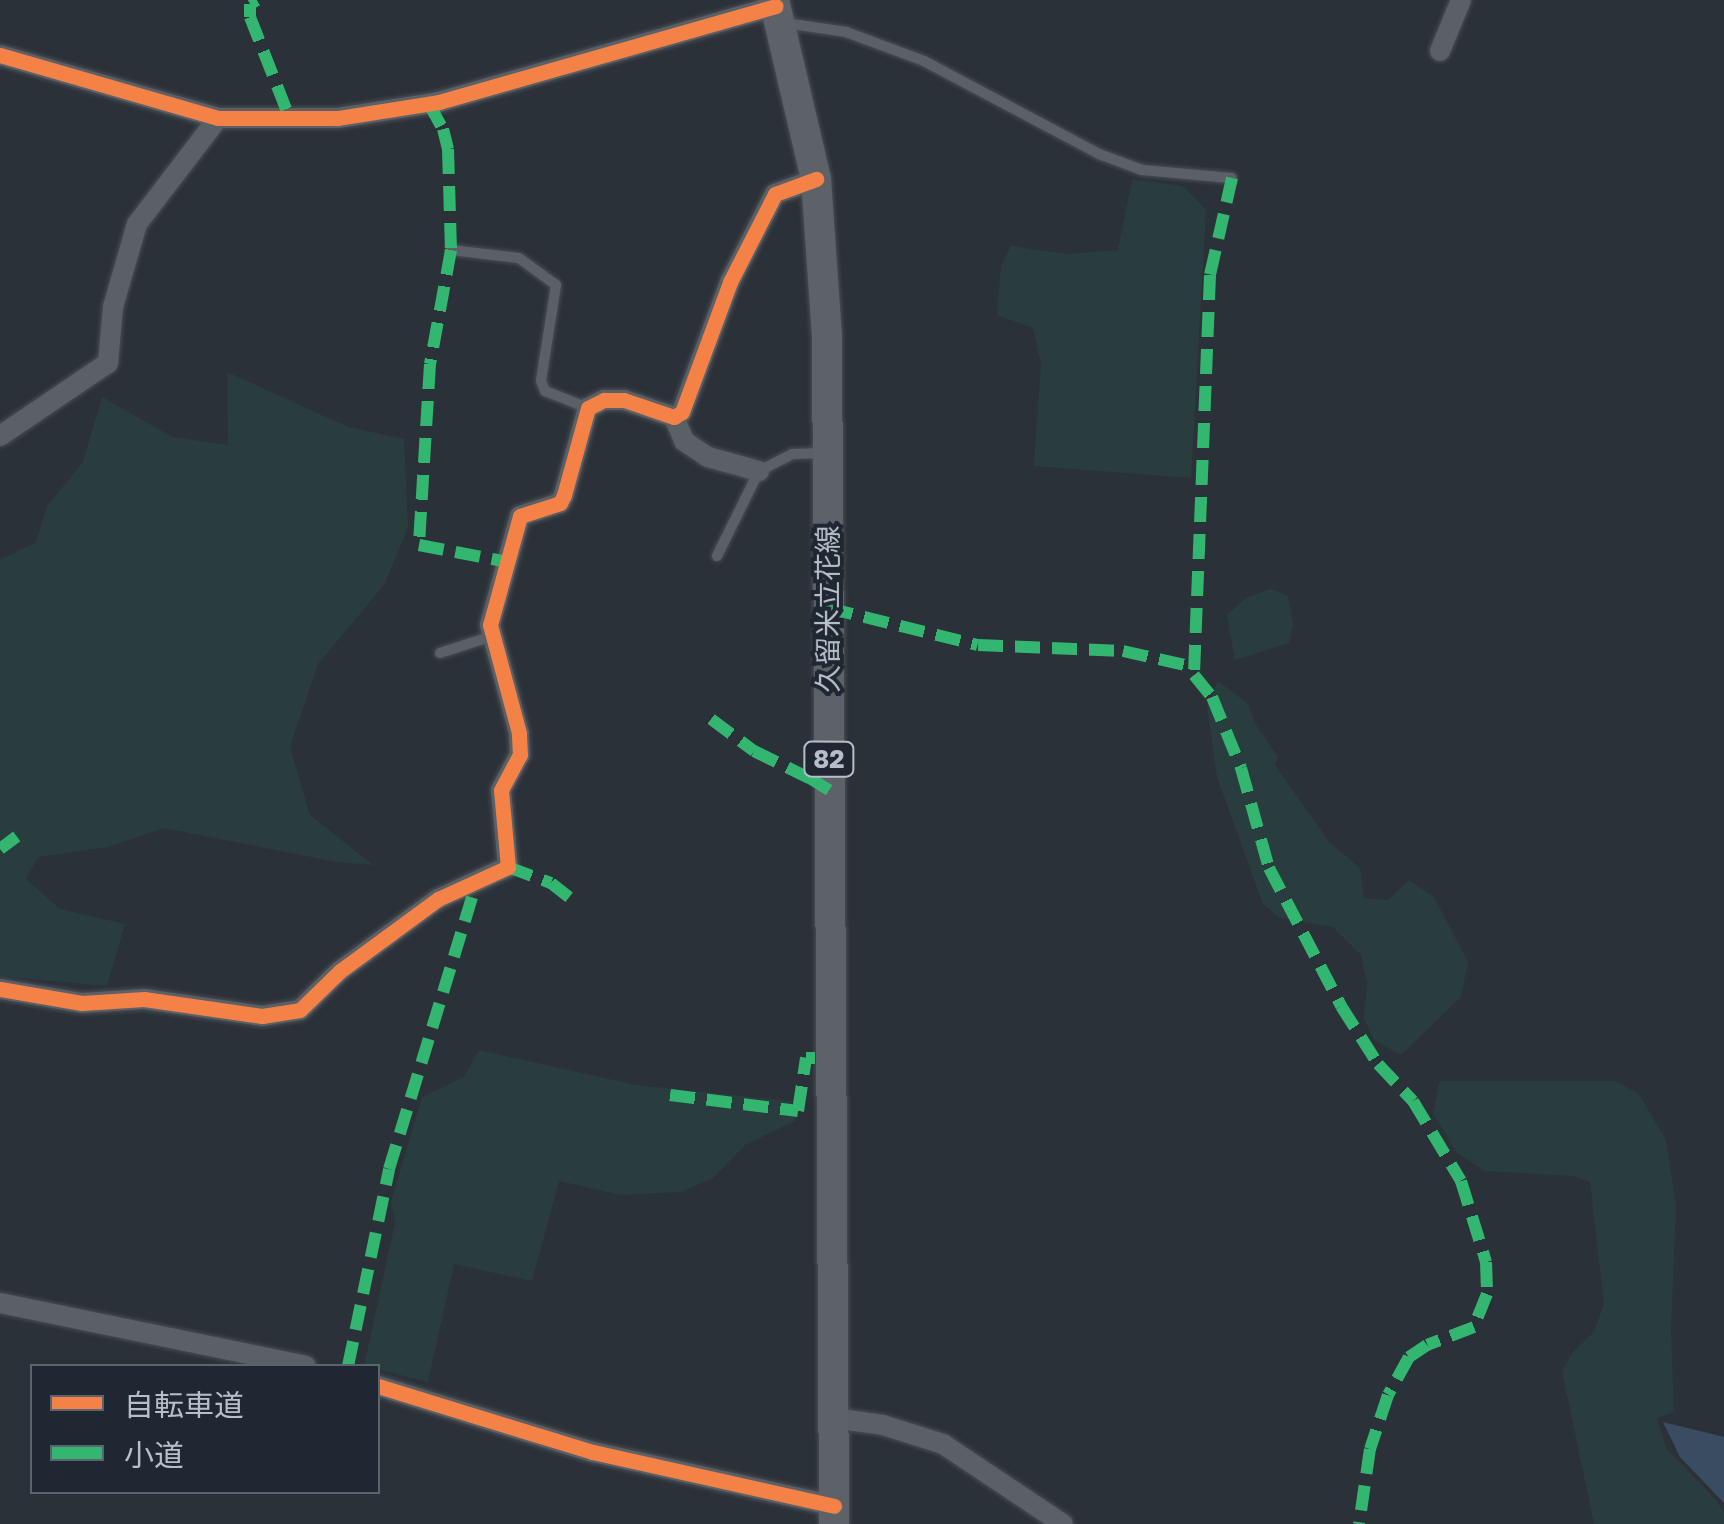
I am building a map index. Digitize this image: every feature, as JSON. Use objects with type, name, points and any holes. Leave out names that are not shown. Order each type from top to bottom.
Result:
[{"type":"main road","name":"久留米立花線","points":[[776,10],[816,180],[827,336],[834,1515]]},
{"type":"street","points":[[1440,51],[1461,0]]},
{"type":"street","points":[[0,55],[218,118],[338,118],[439,102],[776,10]]},
{"type":"street","points":[[0,436],[108,363],[113,307],[138,224],[218,118]]},
{"type":"street","points":[[674,417],[682,412],[730,282],[774,194],[816,180]]},
{"type":"street","points":[[0,989],[82,1003],[144,999],[262,1016],[300,1010],[340,971],[438,899],[508,867],[501,790],[520,755],[519,733],[490,625],[520,516],[560,502],[564,496],[588,408],[604,400],[624,400],[674,417],[684,441],[708,457],[759,471]]},
{"type":"street","points":[[0,1303],[296,1364]]},
{"type":"street","points":[[380,1387],[592,1452],[834,1515]]},
{"type":"street","points":[[834,1418],[883,1425],[942,1444],[1063,1524]]},
{"type":"lane","points":[[776,10],[924,61],[1099,154],[1142,170],[1232,178]]},
{"type":"lane","points":[[451,250],[519,258],[556,284],[540,382],[546,391],[588,408]]},
{"type":"lane","points":[[717,556],[759,471],[792,454],[828,453]]},
{"type":"lane","points":[[440,653],[493,636]]},
{"type":"green space","points":[[1132,179],[1183,186],[1206,210],[1191,478],[1034,466],[1041,364],[1033,328],[997,315],[1001,266],[1011,246],[1067,254],[1118,250]]},
{"type":"green space","points":[[227,372],[348,427],[404,439],[408,528],[384,585],[318,664],[290,747],[310,815],[373,865],[337,862],[164,828],[108,847],[38,857],[26,879],[60,909],[125,924],[107,986],[0,976],[0,560],[36,542],[47,506],[83,462],[102,397],[172,437],[228,445]]},
{"type":"green space","points":[[1270,589],[1288,596],[1293,625],[1289,643],[1235,660],[1227,615],[1246,598]]},
{"type":"green space","points":[[1218,681],[1248,704],[1256,725],[1278,757],[1275,765],[1330,843],[1360,868],[1364,898],[1388,900],[1409,880],[1434,897],[1468,962],[1461,997],[1401,1055],[1374,1040],[1364,1019],[1367,983],[1361,955],[1333,927],[1280,918],[1263,904],[1217,777],[1207,706]]},
{"type":"green space","points":[[479,1050],[636,1085],[792,1101],[795,1121],[745,1145],[713,1178],[681,1192],[621,1195],[559,1181],[532,1281],[454,1264],[428,1382],[380,1370],[380,1364],[364,1364],[395,1223],[391,1202],[422,1097],[464,1077]]},
{"type":"green space","points":[[1440,1081],[1615,1081],[1639,1094],[1666,1140],[1676,1206],[1671,1331],[1674,1412],[1657,1418],[1666,1448],[1715,1499],[1724,1512],[1724,1524],[1594,1524],[1562,1371],[1573,1352],[1594,1332],[1604,1304],[1590,1182],[1573,1176],[1485,1171],[1456,1152],[1433,1113]]},
{"type":"water","points":[[1663,1422],[1724,1437],[1724,1503],[1680,1457]]},
{"type":"marked path","points":[[257,0],[250,4],[250,17],[290,119]]},
{"type":"marked path","points":[[429,104],[443,129],[448,149],[451,250],[430,364],[419,545],[508,562]]},
{"type":"marked path","points":[[1232,178],[1210,275],[1194,675],[1212,697],[1241,768],[1269,868],[1341,1006],[1378,1064],[1413,1101],[1461,1181],[1486,1262],[1487,1294],[1474,1327],[1427,1345],[1409,1357],[1388,1395],[1370,1449],[1359,1524]]},
{"type":"marked path","points":[[828,608],[978,645],[1123,651],[1194,667]]},
{"type":"marked path","points":[[711,719],[754,751],[813,780]]},
{"type":"marked path","points":[[808,777],[829,790]]},
{"type":"marked path","points":[[0,849],[17,836]]},
{"type":"marked path","points":[[508,867],[551,883],[569,897]]},
{"type":"marked path","points":[[348,1364],[389,1169],[477,882]]},
{"type":"marked path","points":[[670,1095],[798,1111],[806,1058],[815,1058]]},
{"type":"cycle path","points":[[0,55],[218,118],[338,118],[439,102],[776,6]]},
{"type":"cycle path","points":[[0,989],[82,1003],[144,999],[262,1016],[300,1010],[340,971],[438,899],[508,867],[501,790],[520,755],[519,733],[490,625],[520,516],[560,503],[588,408],[604,400],[624,400],[674,417],[682,412],[730,282],[775,194],[816,179]]},
{"type":"cycle path","points":[[380,1387],[593,1452],[834,1506]]}]
